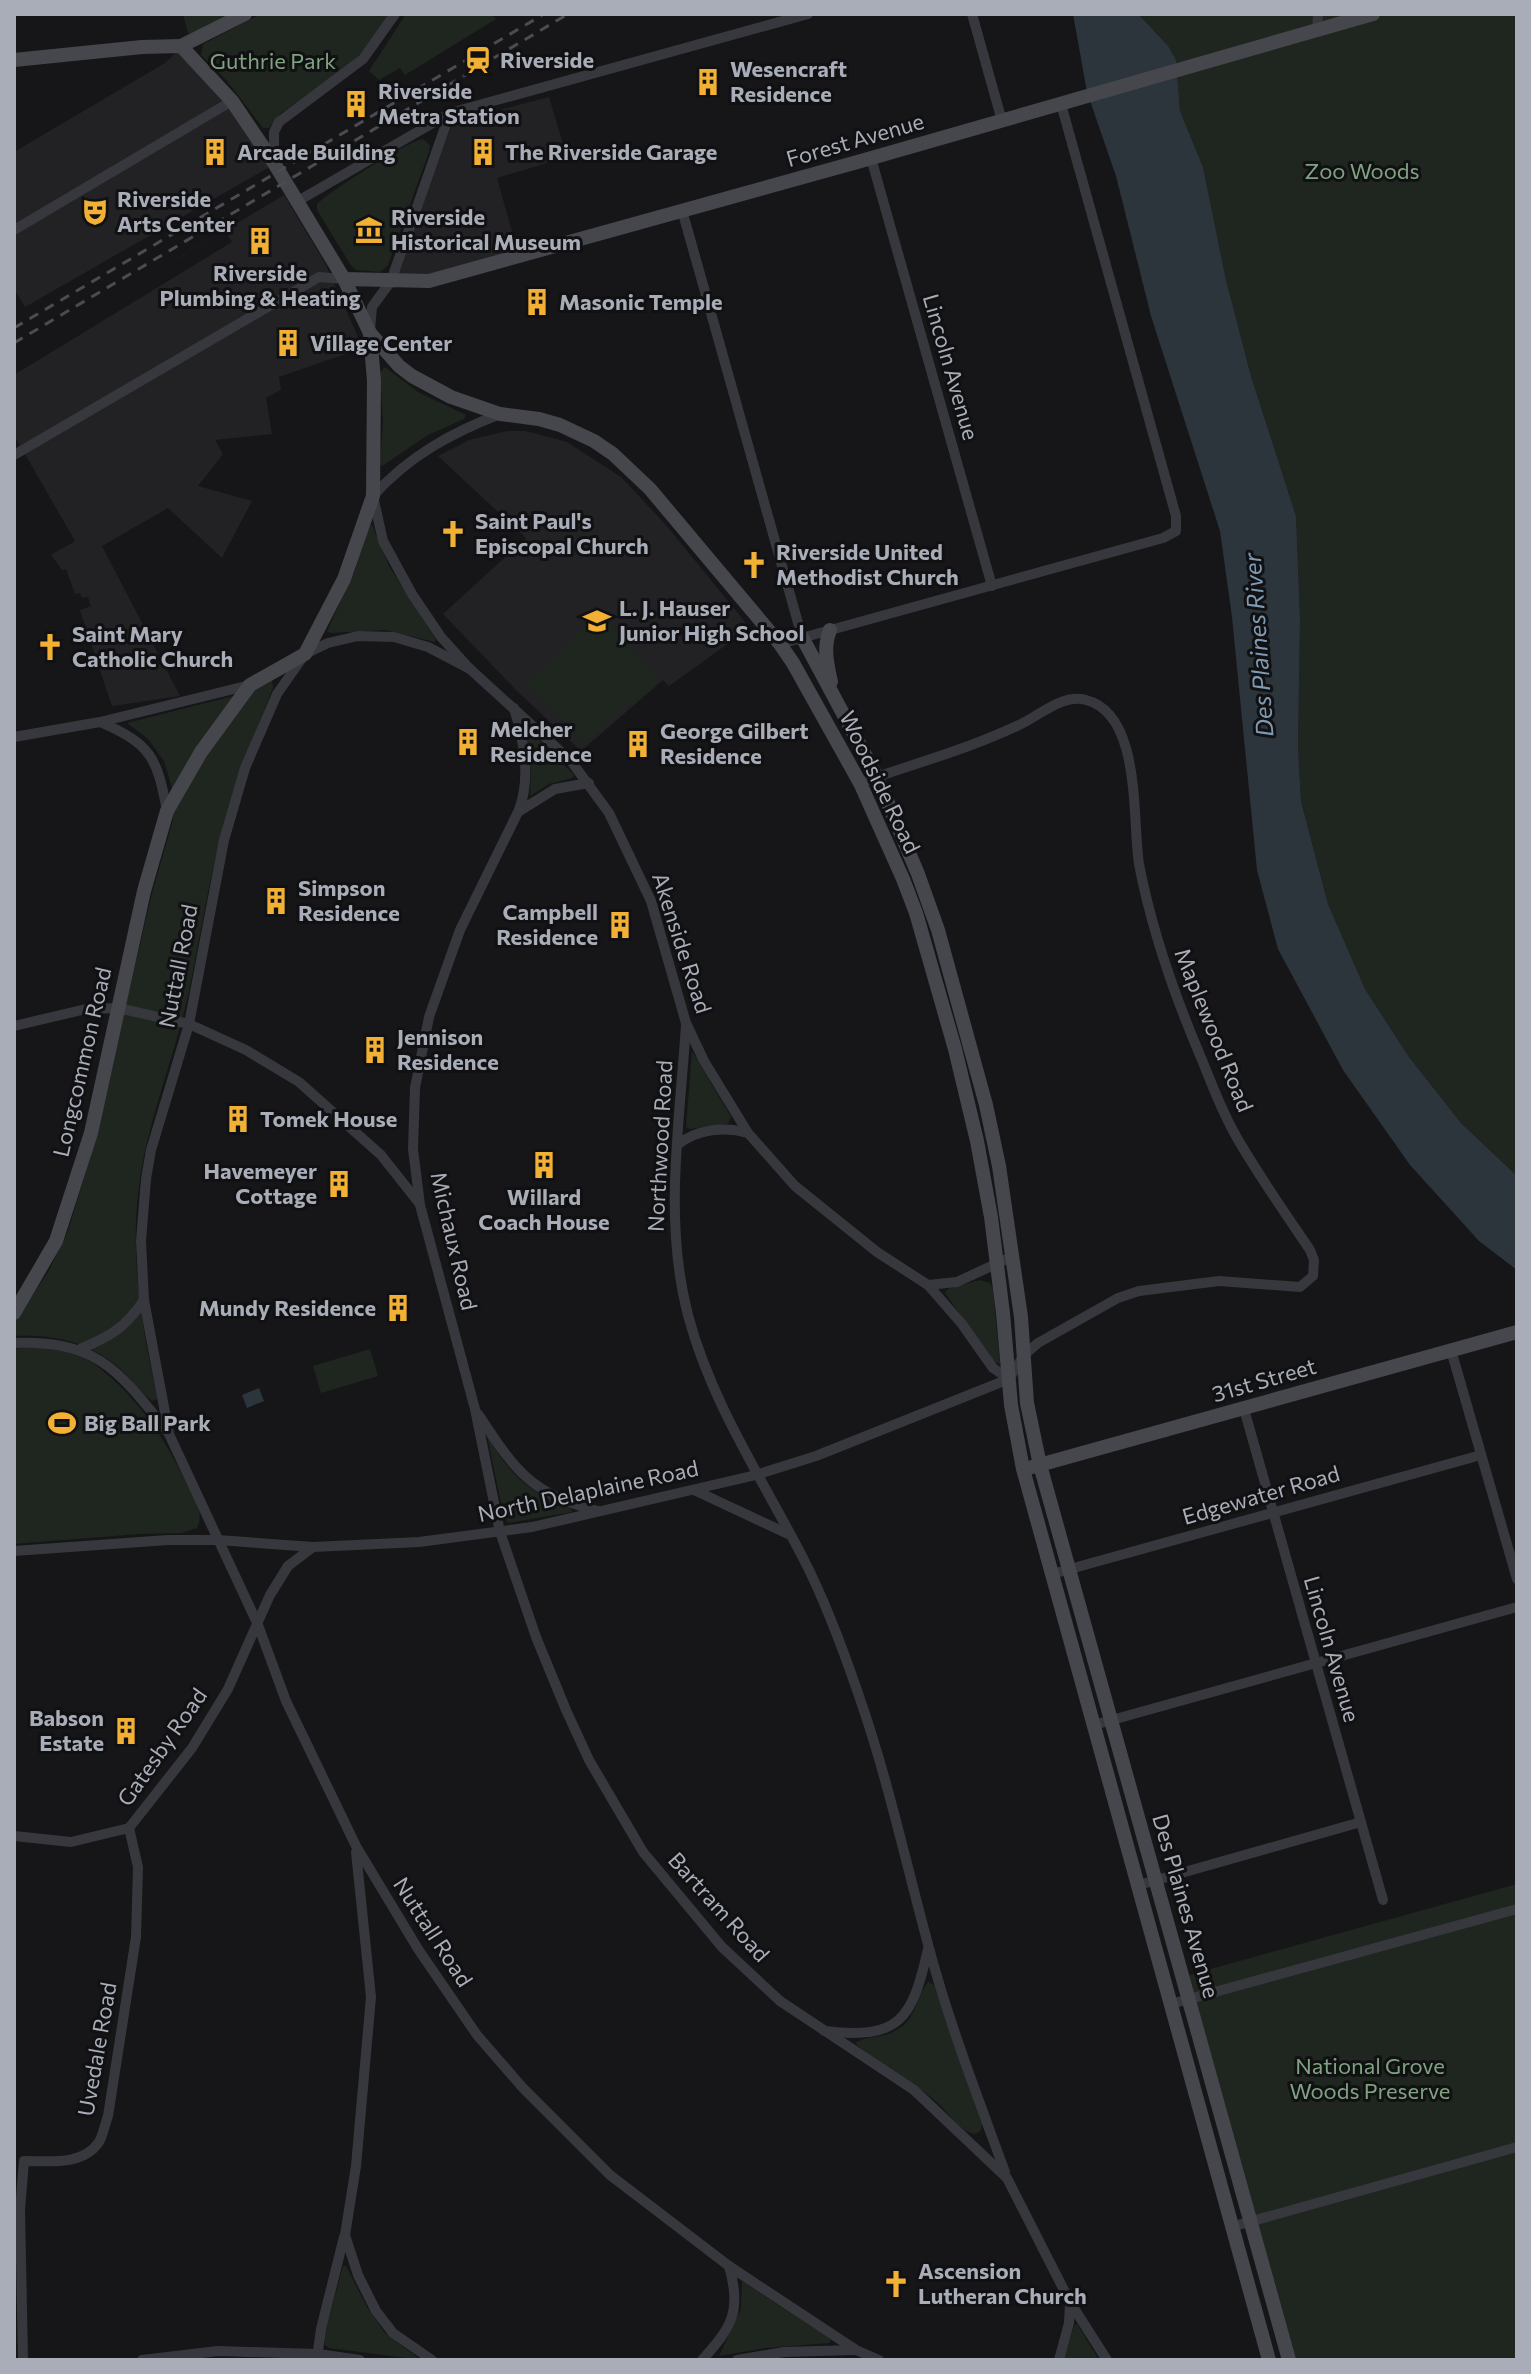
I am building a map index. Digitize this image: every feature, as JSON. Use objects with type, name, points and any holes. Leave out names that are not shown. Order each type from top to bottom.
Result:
[{"type":"street","points":[[17,62],[142,47],[181,46],[245,14]]},
{"type":"street","points":[[274,163],[274,132],[279,122],[363,59],[395,14]]},
{"type":"street","points":[[298,201],[450,113],[808,14]]},
{"type":"street","points":[[972,14],[1002,121]]},
{"type":"street","points":[[1317,31],[1318,14]]},
{"type":"street","name":"Forest Avenue","points":[[344,279],[429,281],[1184,70],[1373,14]]},
{"type":"street","points":[[181,46],[232,101],[274,163],[344,279],[370,333]]},
{"type":"street","points":[[14,230],[232,101]]},
{"type":"street","points":[[780,644],[1163,538],[1176,531],[1176,516],[1061,104]]},
{"type":"street","points":[[305,654],[344,579],[373,496],[374,381],[370,333],[375,301],[391,281],[450,113]]},
{"type":"street","name":"Lincoln Avenue","points":[[871,158],[992,586]]},
{"type":"street","points":[[682,210],[802,637]]},
{"type":"street","points":[[14,455],[319,277],[344,279]]},
{"type":"street","name":"Woodside Road","points":[[370,333],[389,358],[412,376],[451,397],[500,414],[539,419],[577,432],[623,462],[650,489],[780,644],[860,783],[911,902],[939,991],[977,1141],[997,1264],[1011,1405],[1023,1469]]},
{"type":"street","points":[[373,496],[397,470],[426,449],[449,435],[500,414]]},
{"type":"street","name":"Akenside Road","points":[[373,496],[383,541],[412,594],[441,637],[470,669],[571,761],[609,813],[651,901],[686,1023],[704,1061],[748,1133],[795,1186],[877,1252],[928,1285],[962,1324],[993,1368],[1009,1379]]},
{"type":"street","points":[[830,630],[825,656],[836,701]]},
{"type":"street","name":"Akenside Road","points":[[305,654],[342,639],[385,636],[428,647],[470,669]]},
{"type":"street","name":"Woodside Road","points":[[802,637],[877,777],[938,930],[986,1105],[1005,1198],[1027,1403],[1040,1465]]},
{"type":"street","name":"Longcommon Road","points":[[14,1313],[56,1241],[91,1133],[144,891],[167,811],[201,752],[250,685],[305,654]]},
{"type":"street","name":"Nuttall Road","points":[[169,1434],[144,1300],[141,1241],[151,1150],[189,1024],[224,840],[245,768],[277,694],[305,654]]},
{"type":"street","points":[[14,737],[100,722],[250,685]]},
{"type":"street","name":"Maplewood Road","points":[[860,783],[1007,731],[1067,700],[1089,700],[1108,711],[1125,747],[1134,795],[1144,887],[1159,947],[1182,1011],[1237,1137],[1314,1260],[1313,1276],[1300,1287],[1219,1281],[1164,1287],[1118,1298],[1038,1343],[1024,1355],[1009,1379]]},
{"type":"street","name":"Michaux Road","points":[[500,1532],[475,1409],[420,1205],[413,1149],[415,1088],[429,1017],[460,930],[524,797],[525,766],[521,732],[514,708]]},
{"type":"street","name":"Longcommon Road","points":[[100,722],[127,734],[148,750],[161,776],[167,811]]},
{"type":"street","points":[[518,812],[555,789],[589,783]]},
{"type":"street","points":[[14,1026],[86,1009],[118,1008],[189,1024],[246,1050],[299,1082],[381,1155],[420,1205]]},
{"type":"street","name":"Northwood Road","points":[[686,1023],[677,1145],[675,1240],[688,1314],[716,1395],[812,1576],[860,1700],[909,1863],[929,1947],[1007,2178]]},
{"type":"street","points":[[677,1145],[691,1136],[713,1130],[732,1129],[748,1133]]},
{"type":"street","points":[[928,1285],[957,1282],[1013,1256]]},
{"type":"street","points":[[80,1349],[110,1337],[130,1320],[144,1300]]},
{"type":"street","name":"31st Street","points":[[1023,1469],[1517,1332]]},
{"type":"street","name":"Nuttall Road","points":[[14,1343],[46,1342],[80,1349],[112,1369],[136,1392],[169,1434],[218,1540]]},
{"type":"street","points":[[1451,1350],[1517,1579]]},
{"type":"street","name":"North Delaplaine Road","points":[[14,1551],[97,1543],[218,1540],[313,1547],[419,1542],[500,1532],[601,1512],[756,1475],[816,1456],[1009,1379]]},
{"type":"street","name":"Michaux Road","points":[[475,1409],[528,1481],[560,1498],[601,1512]]},
{"type":"street","name":"Lincoln Avenue","points":[[1244,1409],[1383,1900]]},
{"type":"street","name":"Edgewater Road","points":[[1052,1574],[1481,1455]]},
{"type":"street","name":"Des Plaines Avenue","points":[[1040,1465],[1289,2360]]},
{"type":"street","name":"Des Plaines Avenue","points":[[1023,1469],[1269,2360]]},
{"type":"street","points":[[694,1489],[790,1535]]},
{"type":"street","name":"Bartram Road","points":[[500,1532],[536,1637],[566,1710],[589,1760],[643,1852],[722,1947],[780,2001],[914,2090],[1007,2178],[1070,2302],[1107,2360]]},
{"type":"street","points":[[218,1540],[258,1625]]},
{"type":"street","points":[[258,1625],[270,1595],[288,1566],[313,1547]]},
{"type":"street","points":[[1094,1725],[1517,1607]]},
{"type":"street","name":"Nuttall Road","points":[[258,1625],[287,1704],[356,1846],[418,1949],[477,2035],[523,2088],[610,2175],[729,2266],[856,2350],[879,2360]]},
{"type":"street","name":"Gatesby Road","points":[[14,1836],[71,1842],[129,1828],[192,1748],[228,1689],[258,1625]]},
{"type":"street","points":[[1139,1885],[1361,1822]]},
{"type":"street","name":"Uvedale Road","points":[[23,2360],[19,2158],[67,2160],[85,2155],[99,2141],[108,2116],[136,1937],[138,1867],[129,1828]]},
{"type":"street","points":[[318,2357],[321,2329],[345,2235],[356,2166],[371,1997],[356,1846]]},
{"type":"street","points":[[1171,2004],[1517,1909]]},
{"type":"street","name":"Northwood Road","points":[[821,2030],[867,2033],[890,2027],[914,2000],[929,1947]]},
{"type":"street","points":[[1231,2227],[1517,2147]]},
{"type":"street","points":[[345,2235],[358,2275],[376,2311],[393,2333],[432,2360]]},
{"type":"street","points":[[702,2360],[724,2336],[734,2312],[736,2294],[729,2266]]},
{"type":"street","points":[[1059,2360],[1069,2323],[1070,2302]]},
{"type":"street","points":[[737,2360],[784,2352],[856,2350]]},
{"type":"street","points":[[142,2360],[218,2351],[360,2360]]},
{"type":"shaded area","points":[[181,48],[231,104],[273,165],[25,307],[14,289],[14,152],[165,63]]},
{"type":"shaded area","points":[[549,97],[567,157],[497,178],[518,253],[390,289],[453,122]]},
{"type":"shaded area","points":[[284,195],[325,263],[363,348],[279,377],[281,390],[266,398],[272,434],[215,440],[223,454],[198,486],[252,501],[222,558],[168,508],[102,546],[180,696],[112,706],[80,610],[91,606],[88,597],[75,594],[66,569],[62,570],[51,555],[75,541],[14,435],[14,375],[232,242],[225,231],[14,357]]},
{"type":"shaded area","name":"L. J. Hauser Junior High School","points":[[507,431],[526,431],[567,442],[621,477],[666,525],[750,628],[669,686],[663,680],[581,751],[517,691],[443,614],[526,538],[438,456],[469,440]]},
{"type":"green space","points":[[183,14],[234,14],[193,34],[188,33]]},
{"type":"green space","name":"Guthrie Park","points":[[261,14],[392,14],[348,69],[281,113],[269,128],[263,128],[227,81],[201,55],[203,44]]},
{"type":"green space","points":[[406,14],[492,14],[496,19],[405,75],[400,68],[379,80],[369,71]]},
{"type":"green space","name":"Zoo Woods","points":[[1138,14],[1517,14],[1517,1176],[1461,1123],[1409,1057],[1365,989],[1328,904],[1301,801],[1296,516],[1251,376],[1226,280],[1203,167],[1180,111],[1176,60]]},
{"type":"green space","points":[[423,139],[430,145],[429,152],[388,265],[380,272],[356,270],[317,210],[317,204],[368,168]]},
{"type":"green space","points":[[385,367],[418,392],[466,415],[464,419],[428,435],[382,466],[380,372]]},
{"type":"green space","points":[[372,525],[389,566],[435,642],[385,630],[327,631],[354,573],[368,527]]},
{"type":"green space","points":[[599,613],[661,678],[585,743],[524,684]]},
{"type":"green space","points":[[272,680],[273,688],[224,823],[189,991],[143,1160],[136,1238],[142,1317],[157,1395],[157,1399],[152,1401],[121,1369],[93,1350],[41,1336],[14,1336],[14,1323],[48,1272],[67,1234],[91,1155],[152,893],[173,820],[171,785],[164,761],[148,739],[127,723],[241,694]]},
{"type":"green space","points":[[530,731],[574,775],[549,784],[530,796],[531,770],[526,733]]},
{"type":"green space","points":[[692,1051],[731,1117],[728,1124],[686,1127]]},
{"type":"green space","points":[[980,1280],[990,1283],[993,1290],[1000,1364],[994,1362],[945,1293],[948,1289]]},
{"type":"green space","name":"Big Ball Park","points":[[40,1346],[84,1358],[125,1391],[149,1419],[195,1499],[200,1516],[197,1528],[181,1533],[14,1544],[14,1349]]},
{"type":"green space","points":[[370,1349],[378,1376],[321,1393],[313,1366]]},
{"type":"green space","points":[[487,1436],[522,1481],[571,1508],[572,1512],[508,1523],[504,1517]]},
{"type":"green space","name":"National Grove Woods Preserve","points":[[1517,1884],[1517,2360],[1295,2360],[1189,1975]]},
{"type":"green space","points":[[928,1982],[934,1985],[982,2124],[976,2134],[961,2127],[932,2098],[855,2043],[887,2035],[900,2028],[911,2016]]},
{"type":"green space","points":[[343,2266],[346,2266],[384,2332],[421,2360],[325,2345],[324,2337]]},
{"type":"green space","points":[[742,2281],[830,2339],[830,2343],[765,2348],[719,2356],[741,2309]]},
{"type":"green space","points":[[1077,2324],[1099,2360],[1064,2360]]},
{"type":"water","name":"Des Plaines River","points":[[1073,14],[1138,14],[1168,46],[1176,60],[1180,111],[1203,167],[1226,280],[1251,376],[1296,516],[1301,801],[1328,904],[1365,989],[1409,1057],[1461,1123],[1517,1176],[1517,1270],[1479,1241],[1410,1165],[1343,1070],[1278,949],[1257,870],[1232,617],[1220,531],[1151,316],[1116,176],[1087,92]]},
{"type":"water","points":[[259,1388],[264,1401],[247,1408],[242,1395]]},
{"type":"railway","points":[[14,328],[544,14]]},
{"type":"railway","points":[[14,343],[568,14]]},
{"type":"place","name":"Riverside","points":[[478,60]]},
{"type":"place","name":"Wesencraft Residence","points":[[708,82]]},
{"type":"place","name":"Riverside Metra Station","points":[[356,104]]},
{"type":"place","name":"Arcade Building","points":[[215,152]]},
{"type":"place","name":"The Riverside Garage","points":[[483,152]]},
{"type":"place","name":"Riverside Arts Center","points":[[95,212]]},
{"type":"place","name":"Riverside Historical Museum","points":[[369,230]]},
{"type":"place","name":"Riverside Plumbing & Heating","points":[[260,241]]},
{"type":"place","name":"Masonic Temple","points":[[537,302]]},
{"type":"place","name":"Village Center","points":[[288,343]]},
{"type":"place","name":"Saint Paul's Episcopal Church","points":[[453,534]]},
{"type":"place","name":"Riverside United Methodist Church","points":[[754,565]]},
{"type":"place","name":"L. J. Hauser Junior High School","points":[[597,621]]},
{"type":"place","name":"Saint Mary Catholic Church","points":[[50,647]]},
{"type":"place","name":"Melcher Residence","points":[[468,742]]},
{"type":"place","name":"George Gilbert Residence","points":[[638,744]]},
{"type":"place","name":"Simpson Residence","points":[[276,901]]},
{"type":"place","name":"Campbell Residence","points":[[620,925]]},
{"type":"place","name":"Jennison Residence","points":[[375,1050]]},
{"type":"place","name":"Tomek House","points":[[238,1119]]},
{"type":"place","name":"Willard Coach House","points":[[544,1165]]},
{"type":"place","name":"Havemeyer Cottage","points":[[339,1184]]},
{"type":"place","name":"Mundy Residence","points":[[398,1308]]},
{"type":"place","name":"Big Ball Park","points":[[62,1423]]},
{"type":"place","name":"Babson Estate","points":[[126,1731]]},
{"type":"place","name":"Ascension Lutheran Church","points":[[896,2284]]}]
